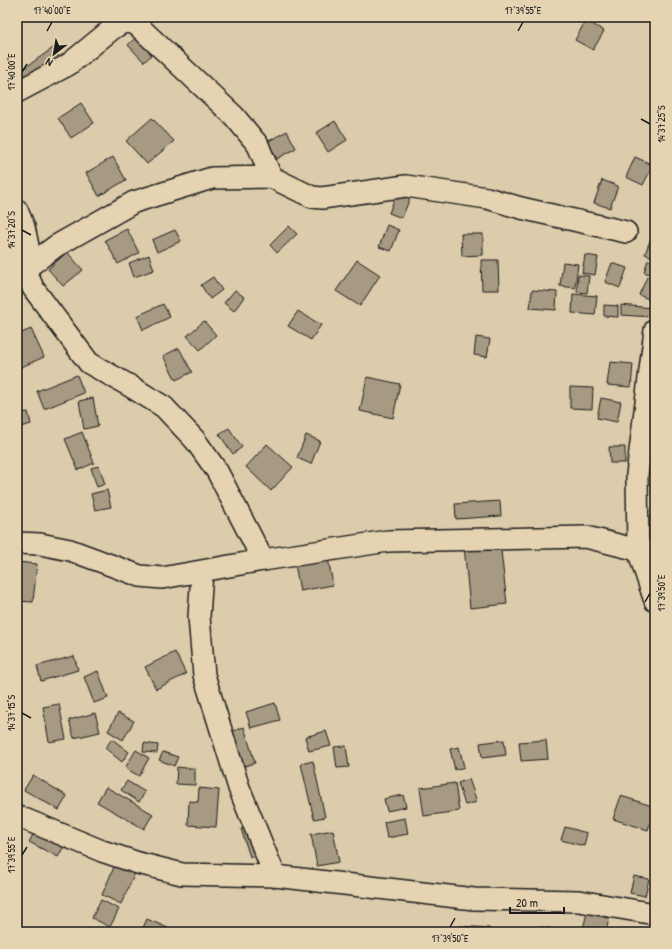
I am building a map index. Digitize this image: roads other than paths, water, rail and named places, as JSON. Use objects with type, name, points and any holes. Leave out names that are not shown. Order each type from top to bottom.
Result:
[{"type":"street","points":[[17,92],[68,65],[112,29],[124,22],[136,24],[234,116],[258,145],[271,177]]},
{"type":"street","points":[[21,271],[56,246],[134,202],[212,178],[271,177],[312,197],[322,198],[406,186],[487,198],[521,208],[626,232]]},
{"type":"street","points":[[17,210],[24,227],[28,246],[21,271]]},
{"type":"street","points":[[21,271],[89,363],[164,407],[195,440],[217,471],[263,560]]},
{"type":"street","points":[[655,330],[637,475],[646,551],[655,601]]},
{"type":"street","points":[[17,542],[40,544],[70,550],[140,576],[162,578],[263,560],[388,541],[542,536],[586,537],[646,551]]},
{"type":"street","points":[[202,572],[199,617],[204,675],[239,788],[275,876]]},
{"type":"street","points":[[17,816],[102,851],[138,863],[182,874],[275,876],[474,899],[580,901],[655,914]]}]
